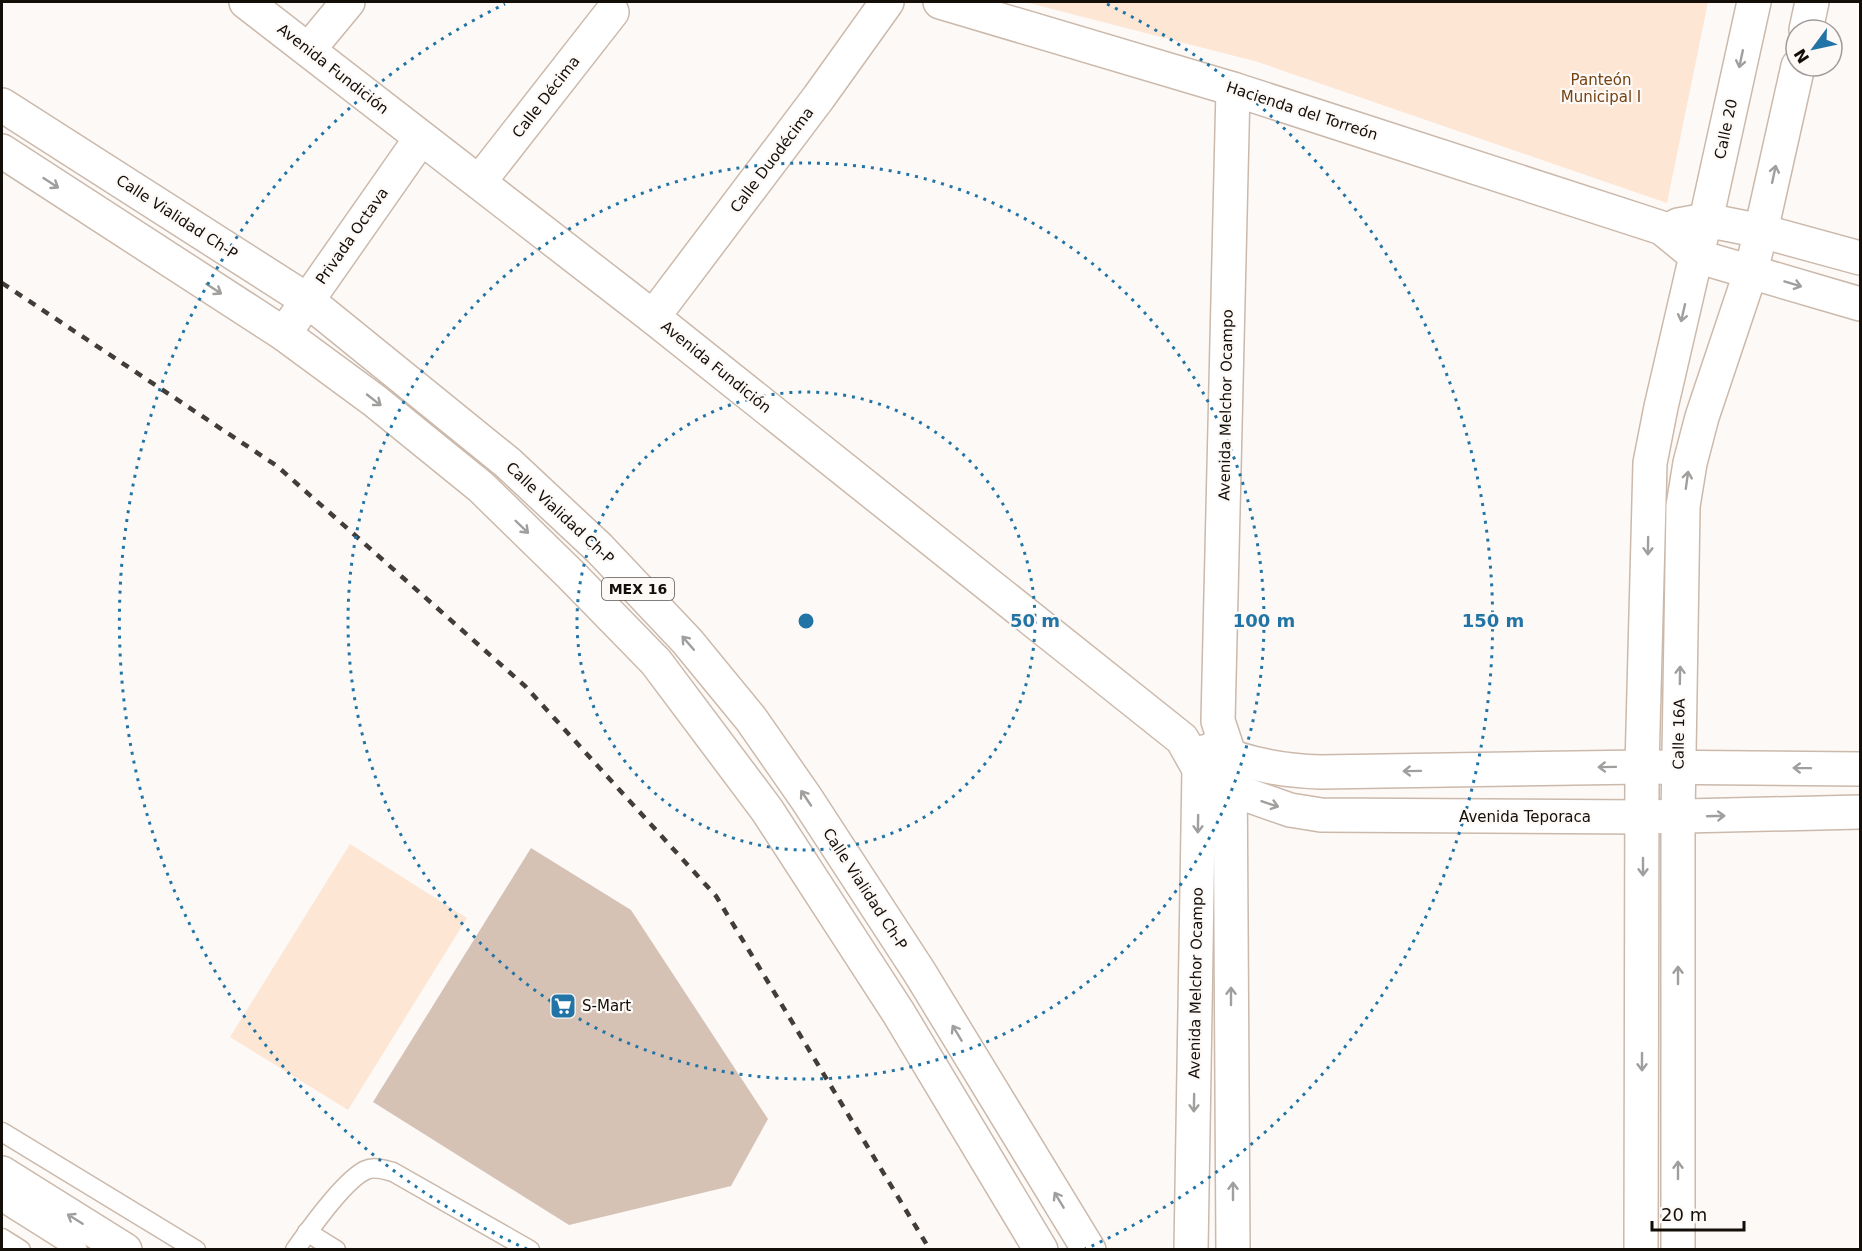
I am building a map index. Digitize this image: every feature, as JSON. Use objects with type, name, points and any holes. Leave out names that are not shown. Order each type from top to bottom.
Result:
[{"type":"street","name":"Avenida Fundición","points":[[246,2],[1207,746]]},
{"type":"street","points":[[309,50],[348,2]]},
{"type":"street","name":"Calle Duodécima","points":[[653,317],[812,107],[887,2]]},
{"type":"street","name":"Hacienda del Torreón","points":[[940,2],[1233,89],[1662,228],[1696,256]]},
{"type":"street","name":"Calle 20","points":[[1696,256],[1754,2]]},
{"type":"street","points":[[1809,18],[1812,2]]},
{"type":"street","name":"Calle Décima","points":[[479,182],[612,12]]},
{"type":"street","points":[[1761,231],[1795,78]]},
{"type":"street","name":"Avenida Melchor Ocampo","points":[[1191,1250],[1207,746],[1233,89]]},
{"type":"street","name":"Calle Vialidad Ch-P","points":[[2,105],[307,300],[508,463],[599,548],[687,641],[751,719],[806,798],[920,974],[1089,1250]]},
{"type":"street","name":"Privada Octava","points":[[284,334],[421,138]]},
{"type":"street","name":"MEX 16","points":[[2,151],[284,334],[375,401],[481,487],[572,575],[656,663],[766,810],[898,1012],[1041,1250]]},
{"type":"street","points":[[1706,220],[1761,231],[1860,258]]},
{"type":"street","name":"Hacienda del Torreón","points":[[1662,228],[1706,220]]},
{"type":"street","name":"Calle 16A","points":[[1678,1250],[1678,817],[1681,567],[1685,495],[1690,463],[1702,417],[1751,271],[1761,231]]},
{"type":"street","points":[[1641,1250],[1642,767],[1650,463],[1696,256],[1860,304]]},
{"type":"street","points":[[1207,746],[1259,766],[1289,771],[1642,767],[1860,769]]},
{"type":"street","name":"Avenida Melchor Ocampo","points":[[1207,746],[1230,789],[1233,1250]]},
{"type":"street","name":"Avenida Teporaca","points":[[1230,789],[1279,807],[1321,815],[1643,818],[1860,812]]},
{"type":"street","points":[[2,1173],[125,1250]]},
{"type":"lane","points":[[2,1132],[196,1250]]},
{"type":"lane","points":[[295,1250],[307,1232],[351,1181],[367,1169],[393,1172],[530,1250]]},
{"type":"lane","points":[[2,1202],[78,1250]]},
{"type":"lane","points":[[307,1232],[336,1250]]},
{"type":"lane","points":[[2,1238],[21,1250]]},
{"type":"green space","name":"Panteón Municipal I","points":[[1025,2],[1708,2],[1667,203],[1258,62]]},
{"type":"green space","points":[[350,844],[467,918],[348,1110],[230,1037]]},
{"type":"building","name":"S-Mart","points":[[531,848],[631,910],[768,1119],[731,1186],[569,1225],[373,1102]]},
{"type":"railway","points":[[2,283],[277,466],[525,686],[716,896],[930,1250]]},
{"type":"place","name":"S-Mart","points":[[563,1006]]}]
